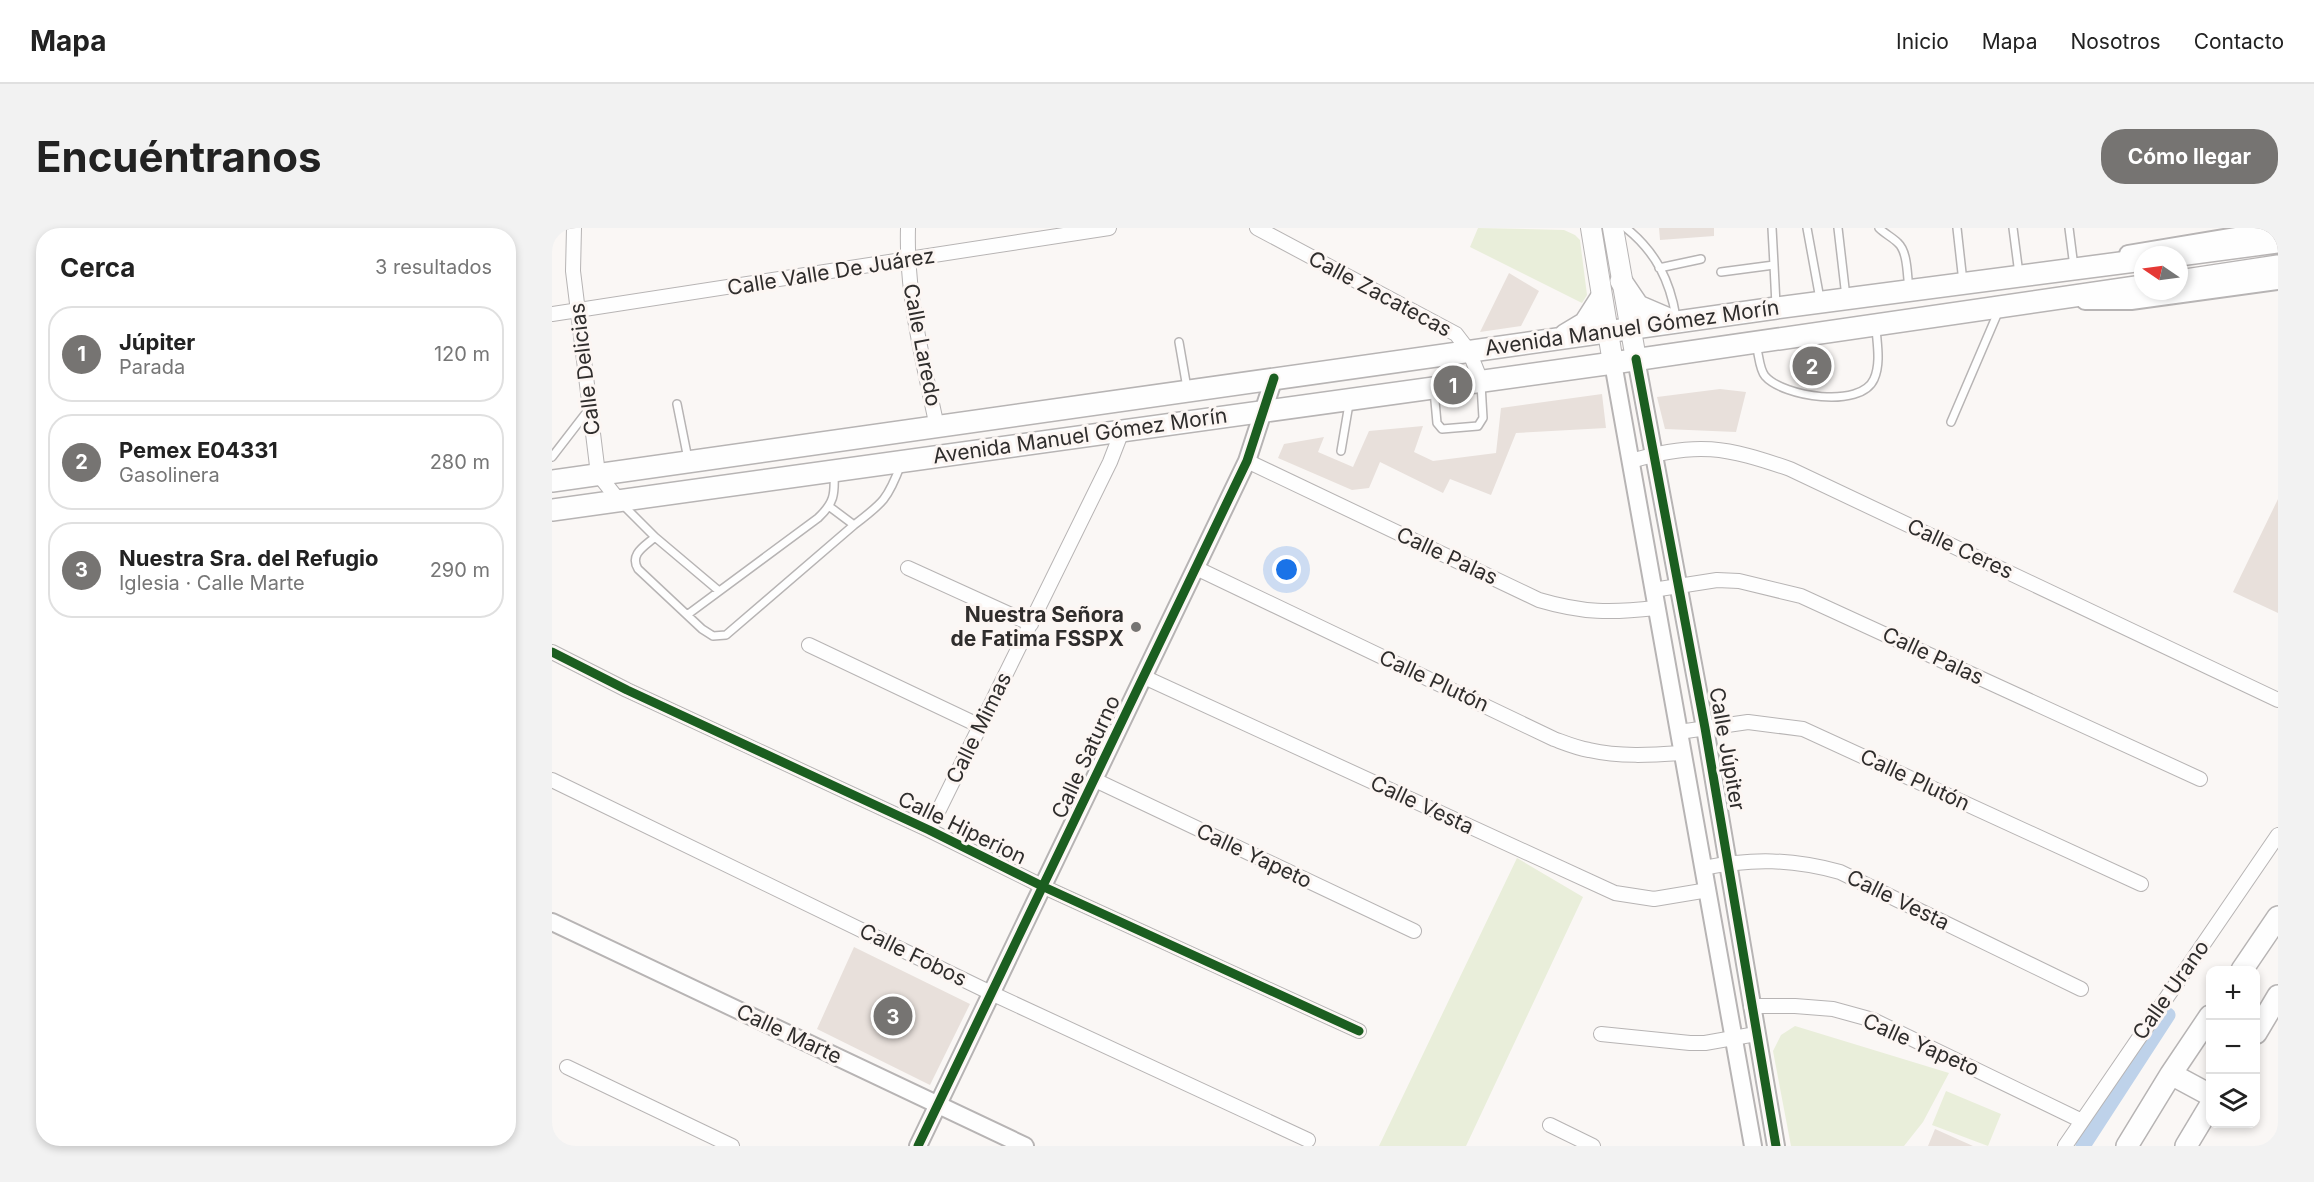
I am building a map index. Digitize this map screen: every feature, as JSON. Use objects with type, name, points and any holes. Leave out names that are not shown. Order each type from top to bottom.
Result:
[{"type":"main road","points":[[1591,228],[1613,363]]},
{"type":"main road","name":"Calle Júpiter","points":[[1613,228],[1636,359]]},
{"type":"main road","points":[[2188,254],[2278,242]]},
{"type":"main road","name":"Avenida Manuel Gómez Morín","points":[[552,481],[1558,338],[2134,261]]},
{"type":"main road","points":[[2188,280],[2278,266]]},
{"type":"main road","points":[[1621,281],[1638,306],[1651,314],[1677,322]]},
{"type":"main road","name":"Avenida Manuel Gómez Morín","points":[[552,510],[1613,363],[2134,287]]},
{"type":"main road","points":[[1558,338],[1585,323],[1601,298]]},
{"type":"main road","points":[[2245,966],[2278,916]]},
{"type":"main road","points":[[2260,1026],[2278,996]]},
{"type":"main road","points":[[2127,1146],[2171,1074],[2208,1020]]},
{"type":"main road","points":[[2171,1074],[2206,1092]]},
{"type":"main road","points":[[2186,1146],[2206,1114]]},
{"type":"street","name":"Calle Delicias","points":[[574,228],[573,271],[598,474]]},
{"type":"street","name":"Calle Laredo","points":[[908,228],[907,260],[911,301],[937,426]]},
{"type":"street","name":"Calle Valle De Juárez","points":[[552,314],[1109,228]]},
{"type":"street","name":"Calle Zacatecas","points":[[1257,228],[1460,338],[1469,351],[1481,381]]},
{"type":"street","points":[[2085,268],[2125,255],[2278,230]]},
{"type":"street","points":[[2064,299],[2096,302],[2131,301],[2278,281]]},
{"type":"street","name":"Calle Júpiter","points":[[1636,359],[1705,728],[1776,1146]]},
{"type":"street","points":[[1613,363],[1753,1146]]},
{"type":"street","name":"Calle Saturno","points":[[918,1146],[1247,461],[1274,378]]},
{"type":"street","name":"Calle Mimas","points":[[929,830],[1110,462],[1122,431]]},
{"type":"street","name":"Calle Ceres","points":[[1631,461],[1682,448],[1726,450],[1790,469],[2278,700]]},
{"type":"street","name":"Calle Palas","points":[[1247,461],[1539,600],[1567,609],[1589,612],[1621,612],[1656,608]]},
{"type":"street","points":[[598,474],[620,502]]},
{"type":"street","points":[[908,568],[1031,624]]},
{"type":"street","name":"Calle Plutón","points":[[1196,568],[1554,739],[1588,750],[1610,754],[1682,753]]},
{"type":"street","name":"Calle Palas","points":[[1653,590],[1717,580],[1739,581],[1801,596],[2200,779]]},
{"type":"street","points":[[809,645],[980,726]]},
{"type":"street","name":"Calle Hiperion","points":[[552,652],[929,830],[1044,887],[1359,1031]]},
{"type":"street","name":"Calle Vesta","points":[[1144,677],[1615,893],[1654,899],[1708,890]]},
{"type":"street","name":"Calle Plutón","points":[[1678,732],[1748,722],[1803,729],[2141,884]]},
{"type":"street","name":"Calle Fobos","points":[[552,780],[991,993],[1308,1140]]},
{"type":"street","name":"Calle Yapeto","points":[[1095,780],[1414,931]]},
{"type":"street","name":"Calle Urano","points":[[2065,1146],[2278,835]]},
{"type":"street","name":"Calle Vesta","points":[[1703,868],[1728,863],[1769,861],[1806,863],[1840,872],[2081,988]]},
{"type":"street","name":"Calle Marte","points":[[552,922],[1025,1146]]},
{"type":"street","name":"Calle Yapeto","points":[[1751,1006],[1833,1009],[1873,1020],[2082,1121]]},
{"type":"street","points":[[1601,1034],[1682,1043],[1705,1043],[1756,1034]]},
{"type":"street","points":[[567,1067],[732,1146]]},
{"type":"street","points":[[1550,1125],[1593,1146]]},
{"type":"lane","points":[[1626,228],[1647,249],[1666,278],[1672,292],[1677,322]]},
{"type":"lane","points":[[1772,228],[1776,308]]},
{"type":"lane","points":[[1807,228],[1820,303]]},
{"type":"lane","points":[[1838,228],[1846,300]]},
{"type":"lane","points":[[1879,228],[1903,249],[1909,291]]},
{"type":"lane","points":[[1957,228],[1963,284]]},
{"type":"lane","points":[[2013,228],[2019,277]]},
{"type":"lane","points":[[2068,228],[2085,268]]},
{"type":"lane","points":[[1659,268],[1701,259]]},
{"type":"lane","points":[[1721,272],[1774,265]]},
{"type":"lane","points":[[1952,422],[2000,308]]},
{"type":"lane","points":[[1756,342],[1763,374],[1776,386],[1803,394],[1837,397],[1859,393],[1874,381],[1878,364],[1875,325]]},
{"type":"lane","points":[[1179,342],[1187,391]]},
{"type":"lane","points":[[1434,388],[1439,427],[1442,429],[1478,426],[1483,418],[1481,381]]},
{"type":"lane","points":[[1341,451],[1349,399]]},
{"type":"lane","points":[[677,404],[688,461]]},
{"type":"lane","points":[[552,457],[589,409]]},
{"type":"lane","points":[[655,537],[636,555],[635,565],[707,633],[713,636],[726,635],[854,525],[882,504],[892,488],[902,461]]},
{"type":"lane","points":[[687,615],[830,507],[835,488],[834,471]]},
{"type":"lane","points":[[620,502],[655,537],[719,591]]},
{"type":"lane","points":[[830,507],[854,525]]},
{"type":"green space","points":[[1478,228],[1564,230],[1575,235],[1580,240],[1587,295],[1582,303],[1470,247]]},
{"type":"green space","points":[[1517,858],[1583,897],[1466,1146],[1379,1146]]},
{"type":"green space","points":[[1795,1026],[1949,1073],[1923,1122],[1904,1146],[1791,1146],[1773,1051],[1781,1035]]},
{"type":"green space","points":[[1946,1091],[2001,1114],[1988,1146],[1932,1125]]},
{"type":"building","points":[[1659,228],[1714,228],[1714,236],[1660,240]]},
{"type":"building","points":[[1509,273],[1539,291],[1521,326],[1480,332]]},
{"type":"building","points":[[1720,389],[1746,392],[1736,432],[1665,429],[1657,397]]},
{"type":"building","points":[[1602,394],[1606,428],[1516,433],[1491,495],[1450,479],[1443,493],[1380,462],[1369,488],[1352,490],[1278,458],[1284,444],[1324,437],[1318,452],[1353,467],[1369,431],[1423,426],[1414,452],[1433,461],[1496,453],[1501,408]]},
{"type":"building","points":[[2278,499],[2278,613],[2233,592]]},
{"type":"building","points":[[854,947],[970,1004],[930,1085],[817,1029]]},
{"type":"building","points":[[1935,1129],[1973,1146],[1928,1146]]},
{"type":"waterway","points":[[2083,1146],[2168,1015]]},
{"type":"cycle path","points":[[1636,359],[1705,728],[1776,1146]]},
{"type":"cycle path","points":[[918,1146],[1247,461],[1274,378]]},
{"type":"cycle path","points":[[552,652],[627,690],[929,830],[1044,887],[1359,1031]]},
{"type":"place","name":"Pemex E04331","points":[[1812,366]]},
{"type":"place","name":"Júpiter","points":[[1453,385]]},
{"type":"place","name":"Nuestra Señora de Fatima FSSPX","points":[[1136,627]]},
{"type":"place","name":"Nuestra Sra. del Refugio","points":[[893,1016]]}]
